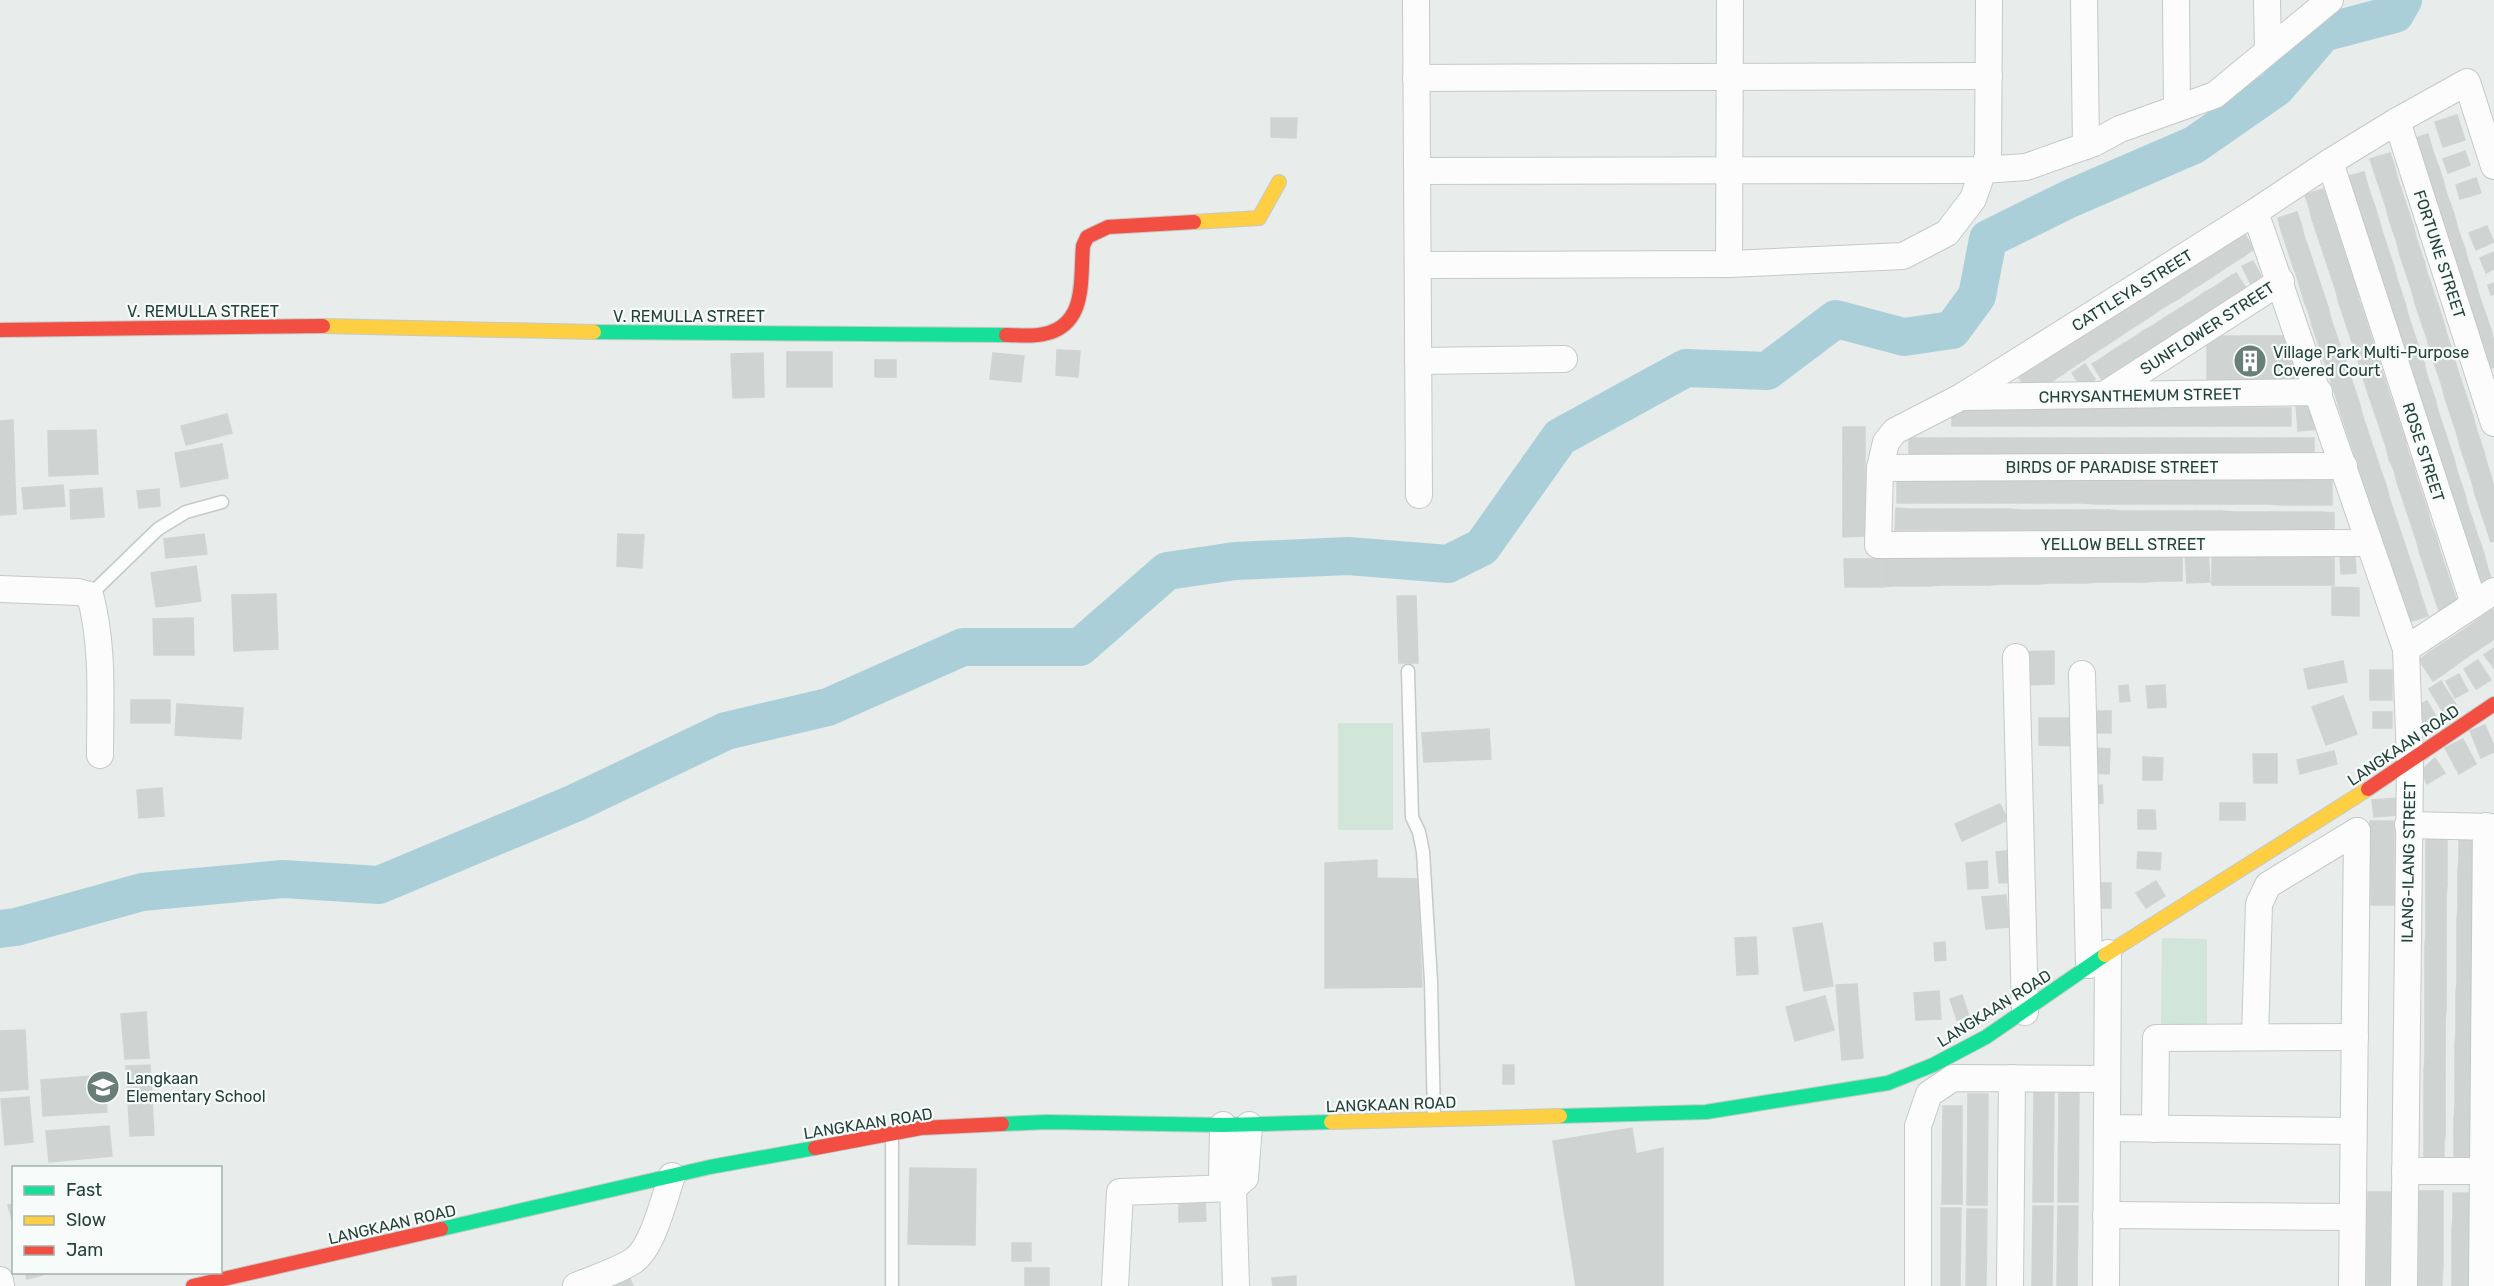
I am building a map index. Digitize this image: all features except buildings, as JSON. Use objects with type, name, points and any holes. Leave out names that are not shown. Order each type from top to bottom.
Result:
[{"type":"street","points":[[1416,0],[1419,495]]},
{"type":"street","points":[[1730,0],[1730,264]]},
{"type":"street","points":[[1418,265],[1730,264],[1903,256],[1947,233],[1973,199],[1988,156],[1989,0]]},
{"type":"street","points":[[2084,0],[2086,146]]},
{"type":"street","points":[[2176,0],[2177,108]]},
{"type":"street","points":[[2267,0],[2268,50]]},
{"type":"street","points":[[1417,171],[1983,170],[2026,167],[2086,146],[2120,129],[2215,95],[2330,0]]},
{"type":"street","points":[[1416,78],[1989,76]]},
{"type":"street","name":"CATTLEYA STREET","points":[[1878,545],[1880,468],[1886,442],[1895,430],[1961,397],[2255,212],[2330,162],[2467,82],[2494,166]]},
{"type":"street","name":"FORTUNE STREET","points":[[2397,121],[2494,423]]},
{"type":"street","name":"ROSE STREET","points":[[2330,162],[2484,598]]},
{"type":"street","name":"V. REMULLA STREET","points":[[0,330],[327,326],[595,332],[1042,335],[1070,322],[1077,310],[1083,246],[1087,237],[1108,227],[1259,218],[1279,182]]},
{"type":"street","name":"ILANG-ILANG STREET","points":[[2255,212],[2281,281],[2406,649],[2410,762],[2404,1286]]},
{"type":"street","name":"SUNFLOWER STREET","points":[[2103,395],[2281,281]]},
{"type":"street","points":[[1419,361],[1564,358]]},
{"type":"street","name":"CHRYSANTHEMUM STREET","points":[[1961,397],[2319,392]]},
{"type":"street","name":"BIRDS OF PARADISE STREET","points":[[1880,468],[2344,466]]},
{"type":"street","name":"YELLOW BELL STREET","points":[[1878,545],[2369,543]]},
{"type":"street","points":[[0,589],[78,592],[90,596],[96,618],[100,674],[100,755]]},
{"type":"street","points":[[2406,649],[2484,598]]},
{"type":"street","points":[[2016,657],[2025,1012]]},
{"type":"street","points":[[2082,674],[2107,1079],[2106,1286]]},
{"type":"street","name":"LANGKAAN ROAD","points":[[193,1286],[672,1176],[921,1128],[1047,1122],[1249,1125],[1706,1112],[1888,1083],[1934,1065],[2025,1012],[2099,959],[2410,762],[2494,704]]},
{"type":"street","points":[[2408,825],[2490,826],[2489,1172],[2482,1286]]},
{"type":"street","points":[[2255,1037],[2259,904],[2268,885],[2357,831],[2352,1286]]},
{"type":"street","points":[[2155,1129],[2156,1038],[2355,1037]]},
{"type":"street","points":[[1918,1286],[1918,1126],[1929,1094],[1953,1078],[2107,1079]]},
{"type":"street","points":[[2010,1286],[2013,1078]]},
{"type":"street","points":[[1223,1125],[1222,1180],[1233,1188]]},
{"type":"street","points":[[1114,1286],[1120,1192],[1233,1188],[1245,1179],[1249,1125]]},
{"type":"street","points":[[2107,1128],[2354,1131]]},
{"type":"street","points":[[2405,1171],[2489,1172]]},
{"type":"street","points":[[576,1286],[633,1261],[642,1252],[672,1176]]},
{"type":"street","points":[[1233,1188],[1236,1286]]},
{"type":"street","points":[[2106,1215],[2352,1217]]},
{"type":"street","points":[[0,1280],[1,1286]]},
{"type":"lane","points":[[90,596],[158,528],[186,512],[222,502]]},
{"type":"lane","points":[[1408,671],[1412,817],[1419,832],[1423,852],[1431,981],[1434,1119]]},
{"type":"lane","points":[[892,1133],[892,1286]]},
{"type":"green space","points":[[1338,723],[1393,723],[1393,830],[1338,830]]},
{"type":"green space","points":[[2162,938],[2207,939],[2207,1025],[2161,1025]]},
{"type":"waterway","points":[[0,929],[16,927],[142,892],[283,879],[379,885],[575,803],[726,731],[828,707],[963,647],[1080,647],[1167,571],[1235,561],[1348,556],[1448,564],[1482,547],[1560,437],[1686,368],[1767,371],[1836,319],[1904,337],[1952,330],[1977,296],[1988,239],[2069,199],[2194,145],[2276,88],[2323,33],[2395,14],[2403,0]]},
{"type":"traffic: fast","points":[[594,332],[1006,335]]},
{"type":"traffic: fast","points":[[1560,1116],[1706,1112],[1888,1083],[1933,1065],[1986,1037],[2105,955]]},
{"type":"traffic: fast","points":[[1002,1124],[1047,1122],[1223,1125],[1331,1122]]},
{"type":"traffic: fast","points":[[441,1229],[710,1167],[815,1148]]},
{"type":"traffic: slow","points":[[1194,222],[1259,218],[1279,182]]},
{"type":"traffic: slow","points":[[323,326],[594,332]]},
{"type":"traffic: slow","points":[[2105,955],[2368,789]]},
{"type":"traffic: slow","points":[[1331,1122],[1560,1116]]},
{"type":"traffic: jam","points":[[1006,335],[1044,334],[1058,329],[1068,321],[1074,311],[1081,287],[1083,246],[1087,237],[1108,227],[1194,222]]},
{"type":"traffic: jam","points":[[0,330],[323,326]]},
{"type":"traffic: jam","points":[[2368,789],[2494,704]]},
{"type":"traffic: jam","points":[[815,1148],[921,1128],[1002,1124]]},
{"type":"traffic: jam","points":[[193,1286],[441,1229]]},
{"type":"place","name":"Village Park Multi-Purpose Covered Court","points":[[2250,361]]},
{"type":"place","name":"Langkaan Elementary School","points":[[103,1087]]}]
